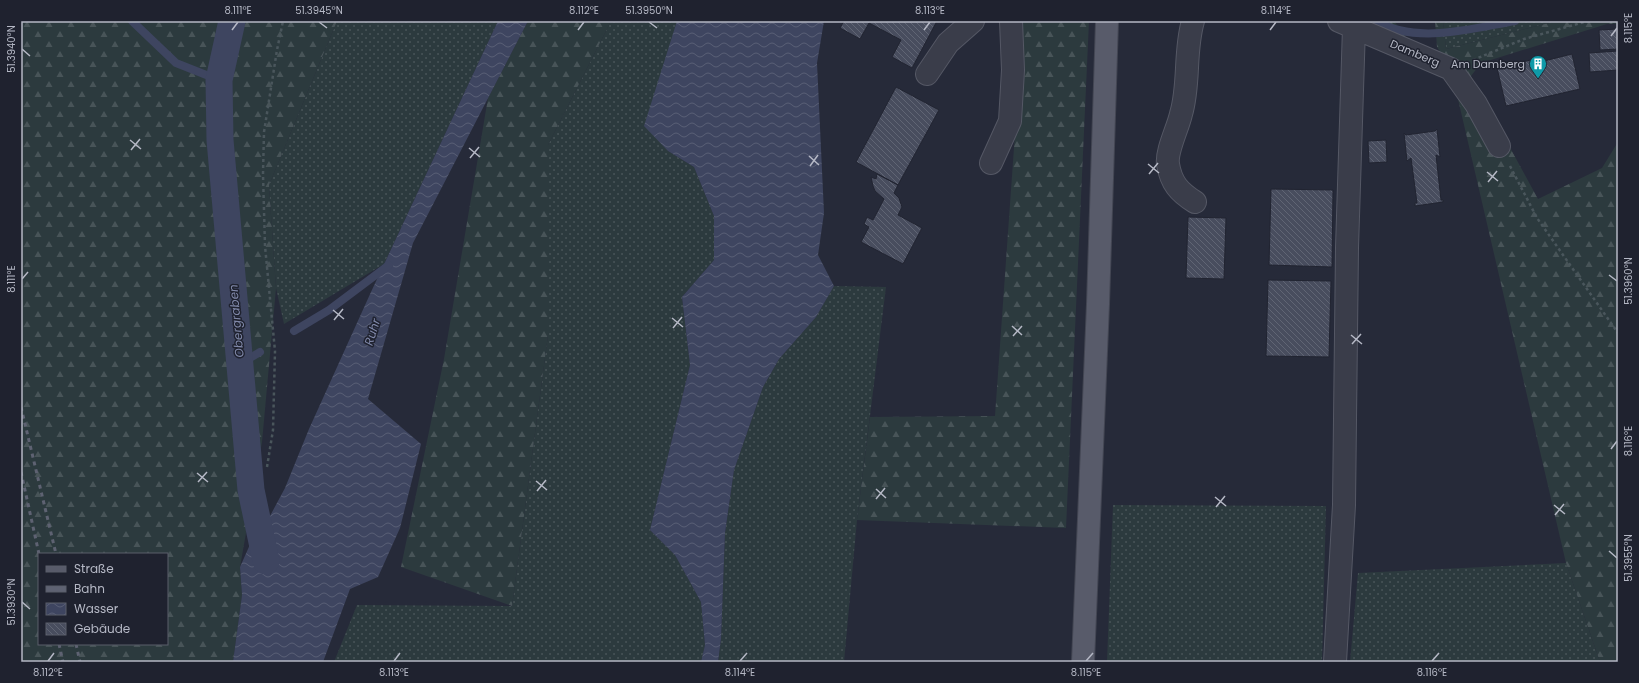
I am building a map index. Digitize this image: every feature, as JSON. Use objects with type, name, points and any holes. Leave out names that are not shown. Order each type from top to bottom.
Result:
[{"type":"main road","points":[[1083,662],[1098,304],[1107,21]]},
{"type":"street","points":[[927,74],[948,43],[973,21]]},
{"type":"street","points":[[991,163],[1010,121],[1012,70],[1010,21]]},
{"type":"street","points":[[1194,21],[1187,52],[1181,114],[1167,162],[1172,181],[1186,197],[1195,202]]},
{"type":"street","points":[[1335,662],[1344,505],[1347,248],[1346,24]]},
{"type":"street","name":"Damberg","points":[[1346,24],[1451,69],[1476,104],[1499,146]]},
{"type":"path","points":[[267,467],[273,430],[275,351],[266,246],[263,174],[264,139],[268,101],[283,21]]},
{"type":"path","points":[[1451,69],[1524,39],[1588,21]]},
{"type":"path","points":[[1499,146],[1537,218],[1618,333]]},
{"type":"green space","points":[[21,21],[337,21],[269,185],[276,288],[262,442],[240,567],[242,595],[233,662],[21,662]]},
{"type":"green space","points":[[337,21],[498,21],[384,264],[284,324],[276,288],[269,185]]},
{"type":"green space","points":[[528,21],[611,21],[548,145],[548,335],[512,606],[401,567],[444,359],[488,98]]},
{"type":"green space","points":[[611,21],[679,21],[668,151],[694,167],[714,216],[714,260],[682,297],[690,365],[650,530],[675,555],[701,602],[705,645],[701,662],[334,662],[357,605],[512,606],[548,335],[548,145]]},
{"type":"green space","points":[[1023,21],[1089,21],[1066,528],[857,520],[870,417],[995,416]]},
{"type":"green space","points":[[1362,21],[1394,21],[1414,48]]},
{"type":"green space","points":[[1435,21],[1443,21],[1446,49],[1557,21],[1618,21],[1618,24],[1607,24],[1481,63],[1471,76],[1538,199],[1602,168],[1618,142],[1618,662],[1600,662],[1566,563],[1451,69],[1437,47]]},
{"type":"green space","points":[[1443,21],[1557,21],[1446,49]]},
{"type":"green space","points":[[834,286],[886,287],[857,520],[844,662],[718,662],[721,639],[725,533],[734,470],[763,387],[779,359],[816,317]]},
{"type":"green space","points":[[1113,505],[1326,506],[1322,662],[1107,662]]},
{"type":"green space","points":[[1566,563],[1600,662],[1350,662],[1358,573]]},
{"type":"water","name":"Ruhr","points":[[498,21],[528,21],[413,243],[368,399],[421,444],[400,528],[378,577],[350,589],[323,662],[233,662],[242,595],[240,567],[264,513],[270,516],[285,488],[309,429],[371,292]]},
{"type":"water","points":[[677,21],[824,21],[817,63],[824,213],[818,255],[834,286],[816,317],[779,359],[763,387],[734,470],[725,533],[721,639],[718,662],[701,662],[705,645],[701,602],[675,555],[650,530],[690,365],[682,297],[714,260],[714,216],[694,167],[668,151],[644,126]]},
{"type":"building","points":[[844,21],[937,21],[912,68],[892,57],[901,40],[869,23],[860,39],[840,28]]},
{"type":"building","points":[[1618,29],[1618,49],[1600,50],[1599,30]]},
{"type":"building","points":[[1618,51],[1618,70],[1590,72],[1589,53]]},
{"type":"building","name":"Am Damberg","points":[[1572,54],[1580,89],[1506,106],[1497,68],[1539,58],[1540,62]]},
{"type":"building","points":[[896,87],[939,110],[898,185],[856,162]]},
{"type":"building","points":[[1437,129],[1440,157],[1436,155],[1441,200],[1443,200],[1443,202],[1415,206],[1415,203],[1417,203],[1411,158],[1407,161],[1404,133],[1406,135],[1435,131]]},
{"type":"building","points":[[1386,140],[1387,162],[1369,163],[1368,141]]},
{"type":"building","points":[[877,174],[898,185],[894,193],[899,198],[902,207],[898,215],[922,228],[903,264],[861,242],[869,227],[864,224],[867,217],[873,220],[884,199],[875,191],[873,186],[871,177],[876,179]]},
{"type":"building","points":[[1271,189],[1333,190],[1332,267],[1269,265]]},
{"type":"building","points":[[1188,217],[1226,218],[1224,279],[1186,278]]},
{"type":"building","points":[[1268,280],[1331,281],[1329,357],[1266,356]]},
{"type":"waterway","points":[[132,21],[176,63],[219,80]]},
{"type":"waterway","name":"Obergraben","points":[[232,21],[219,80],[220,140],[251,490],[266,561]]},
{"type":"waterway","points":[[1377,21],[1392,28],[1409,32],[1427,33],[1445,33],[1515,21]]},
{"type":"waterway","points":[[294,331],[329,310],[389,265]]},
{"type":"waterway","points":[[240,364],[260,352]]},
{"type":"railway","points":[[21,407],[56,553]]},
{"type":"railway","points":[[21,472],[39,553]]},
{"type":"railway","points":[[59,645],[63,662]]},
{"type":"railway","points":[[76,645],[80,662]]},
{"type":"place","name":"Am Damberg","points":[[1538,79]]}]
